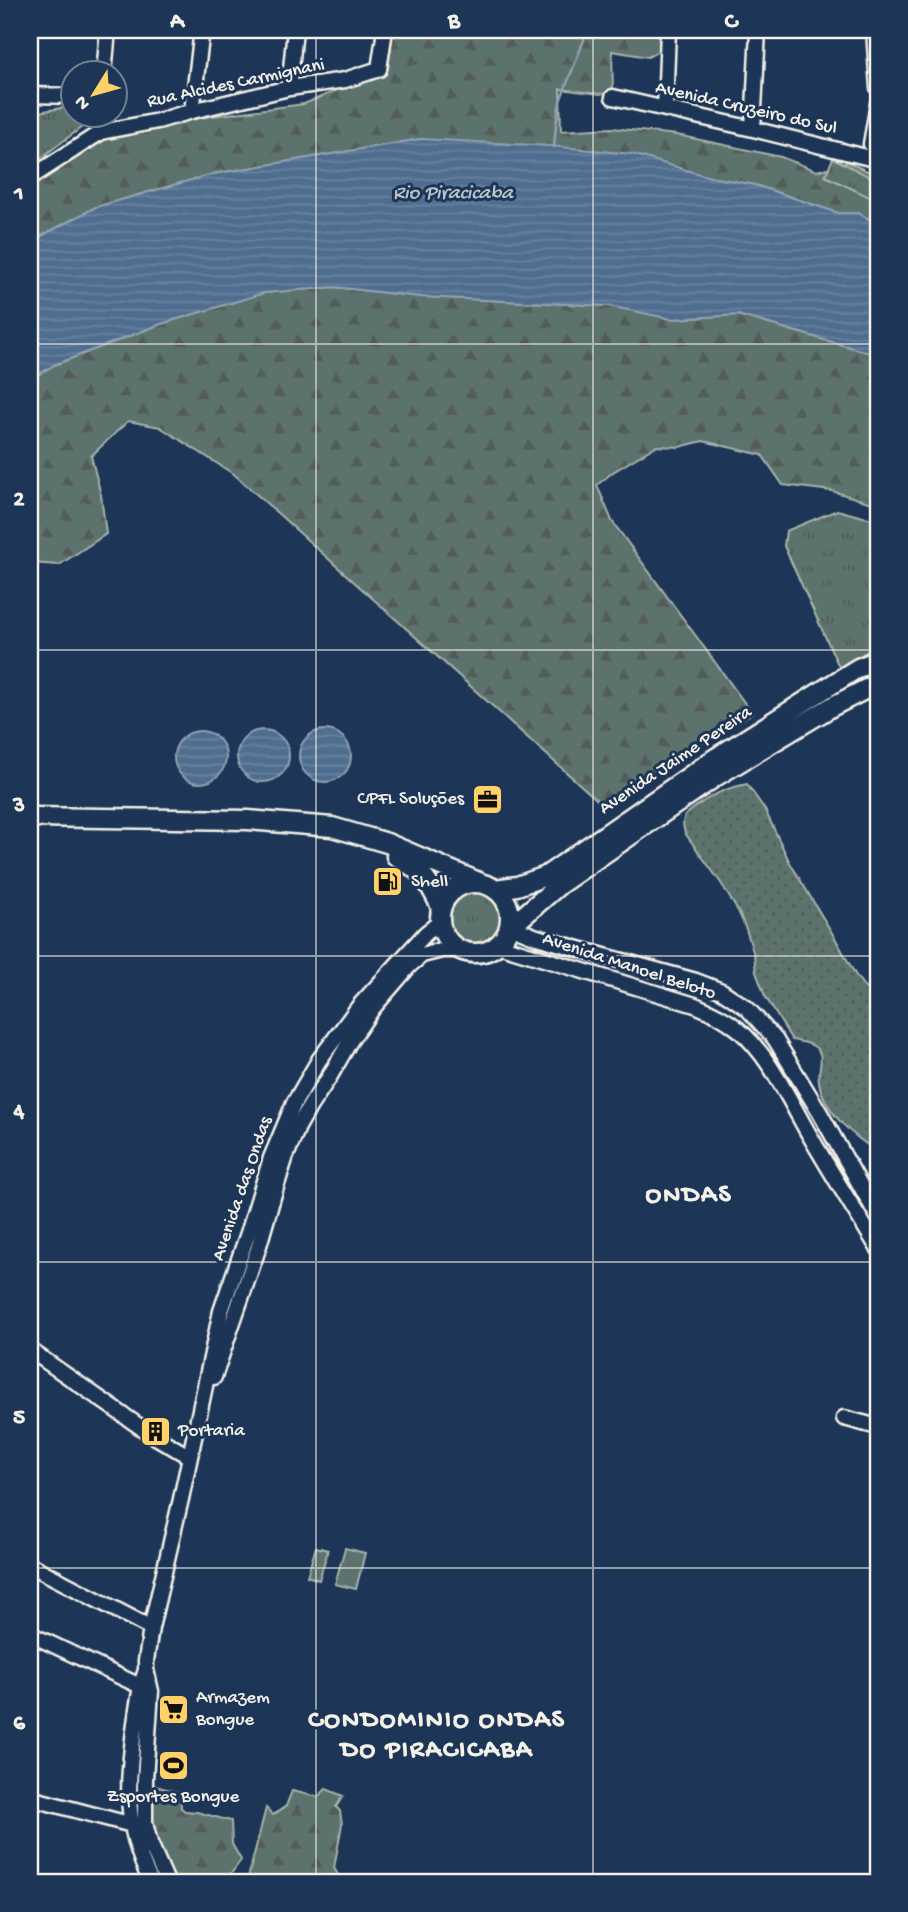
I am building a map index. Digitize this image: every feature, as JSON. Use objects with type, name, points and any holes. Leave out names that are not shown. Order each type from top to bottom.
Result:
[{"type":"main road","name":"Avenida Jaime Pereira","points":[[488,886],[517,886],[546,876],[717,757],[858,668],[878,660]]},
{"type":"main road","name":"Avenida Jaime Pereira","points":[[510,924],[561,884],[715,776],[833,706],[878,683]]},
{"type":"main road","points":[[30,817],[248,821],[332,827],[387,843],[488,886],[507,904],[510,924],[498,945],[473,953],[460,950],[446,939],[440,915],[422,873],[398,857],[325,836],[240,828],[30,828]]},
{"type":"main road","points":[[440,915],[446,898],[461,885],[471,883],[488,886]]},
{"type":"street","points":[[105,60],[108,30]]},
{"type":"street","points":[[192,111],[202,30]]},
{"type":"street","points":[[289,88],[295,30]]},
{"type":"street","name":"Rua Alcides Carmignani","points":[[30,178],[101,132],[158,121],[289,88],[345,80],[379,69],[385,30]]},
{"type":"street","points":[[665,109],[668,30]]},
{"type":"street","points":[[753,129],[758,30]]},
{"type":"street","points":[[874,30],[878,88]]},
{"type":"street","points":[[30,95],[60,96]]},
{"type":"street","name":"Avenida Cruzeiro do Sul","points":[[613,97],[876,156]]},
{"type":"street","points":[[876,156],[878,104]]},
{"type":"street","name":"Avenida das Ondas","points":[[142,1722],[140,1686],[146,1671],[151,1628],[221,1311],[271,1158],[301,1092],[327,1050],[360,1005],[440,915]]},
{"type":"street","name":"Avenida Manoel Beloto","points":[[510,924],[579,949],[696,981],[722,992],[747,1008],[775,1039],[878,1217]]},
{"type":"street","name":"Avenida Manoel Beloto","points":[[498,945],[695,1005],[737,1028],[748,1038],[774,1074],[878,1248]]},
{"type":"street","name":"Avenida das Ondas","points":[[203,1393],[217,1371],[286,1156],[304,1116],[350,1041],[410,965],[422,955],[442,950],[460,950]]},
{"type":"street","points":[[304,1116],[301,1106],[327,1050]]},
{"type":"street","points":[[241,1300],[233,1292],[243,1247]]},
{"type":"street","points":[[217,1371],[216,1359],[224,1320],[221,1311]]},
{"type":"street","points":[[30,1350],[149,1433],[190,1457]]},
{"type":"street","points":[[844,1418],[878,1427]]},
{"type":"street","points":[[30,1565],[151,1628]]},
{"type":"street","points":[[30,1634],[140,1686]]},
{"type":"street","name":"Avenida das Ondas","points":[[146,1671],[151,1691],[129,1783],[129,1814],[138,1851],[151,1882]]},
{"type":"street","name":"Avenida das Ondas","points":[[140,1739],[147,1831],[167,1882]]},
{"type":"street","points":[[30,1798],[131,1824],[147,1831]]},
{"type":"green space","points":[[393,30],[660,30],[659,51],[648,57],[612,51],[613,92],[600,94],[560,89],[561,131],[612,128],[677,135],[781,157],[817,171],[848,162],[878,176],[878,224],[858,213],[838,213],[755,185],[421,139],[213,174],[96,207],[30,242],[30,185],[70,159],[122,131],[304,104],[388,69]]},
{"type":"green space","points":[[60,108],[60,130],[78,130],[30,166],[30,124],[39,112]]},
{"type":"green space","points":[[833,158],[878,181],[878,201],[825,176]]},
{"type":"green space","points":[[334,287],[422,297],[613,306],[672,319],[738,315],[867,352],[878,351],[878,505],[832,491],[783,485],[762,455],[703,441],[679,447],[656,446],[597,485],[612,521],[752,713],[605,807],[235,475],[160,427],[128,421],[91,456],[101,495],[106,534],[59,565],[30,563],[30,380],[54,365],[161,324],[264,293]]},
{"type":"green space","points":[[837,510],[878,521],[878,646],[840,669],[784,546],[786,531]]},
{"type":"green space","points":[[747,784],[765,810],[789,861],[855,974],[878,1006],[878,1152],[841,1123],[827,1103],[819,1082],[821,1061],[818,1050],[812,1045],[792,1040],[765,996],[739,913],[685,833],[684,818],[694,808],[719,793]]},
{"type":"green space","points":[[468,889],[480,889],[495,897],[503,912],[503,924],[495,939],[480,947],[468,947],[453,939],[445,924],[445,912],[453,897]]},
{"type":"green space","points":[[316,1547],[328,1550],[319,1580],[307,1576]]},
{"type":"green space","points":[[345,1548],[365,1553],[356,1589],[335,1584]]},
{"type":"green space","points":[[148,1784],[181,1793],[181,1808],[185,1811],[231,1821],[232,1844],[241,1860],[225,1882],[171,1882],[150,1823]]},
{"type":"green space","points":[[326,1789],[343,1796],[336,1807],[340,1811],[342,1824],[334,1868],[340,1878],[338,1882],[247,1882],[266,1808],[273,1815],[286,1806],[292,1791],[318,1797]]},
{"type":"water","name":"Rio Piracicaba","points":[[421,139],[551,146],[632,154],[710,177],[755,185],[838,213],[858,213],[878,224],[878,351],[867,352],[738,315],[672,319],[609,306],[422,297],[334,287],[264,293],[161,324],[54,365],[30,380],[30,242],[96,207],[213,174]]},
{"type":"water","points":[[263,730],[273,732],[281,738],[287,746],[287,766],[281,774],[273,780],[263,782],[253,780],[245,774],[239,766],[237,756],[239,746],[245,738],[253,732]]},
{"type":"water","points":[[325,730],[335,732],[343,738],[349,746],[349,766],[343,774],[335,780],[325,782],[315,780],[307,774],[301,766],[299,756],[301,746],[307,738],[315,732]]},
{"type":"water","points":[[200,731],[210,733],[218,739],[224,747],[224,767],[218,775],[210,781],[200,783],[190,781],[182,775],[176,767],[174,757],[176,747],[182,739],[190,733]]},
{"type":"waterway","points":[[554,147],[560,101],[588,30]]},
{"type":"place","name":"CPFL Soluções","points":[[487,799]]},
{"type":"place","name":"Shell","points":[[388,882]]},
{"type":"place","name":"Portaria","points":[[155,1431]]},
{"type":"place","name":"Armazem Bongue","points":[[173,1709]]},
{"type":"place","name":"Zsportes Bongue","points":[[173,1766]]},
{"type":"district","name":"ONDAS","points":[[689,1196]]},
{"type":"district","name":"CONDOMINIO ONDAS DO PIRACICABA","points":[[437,1736]]}]
